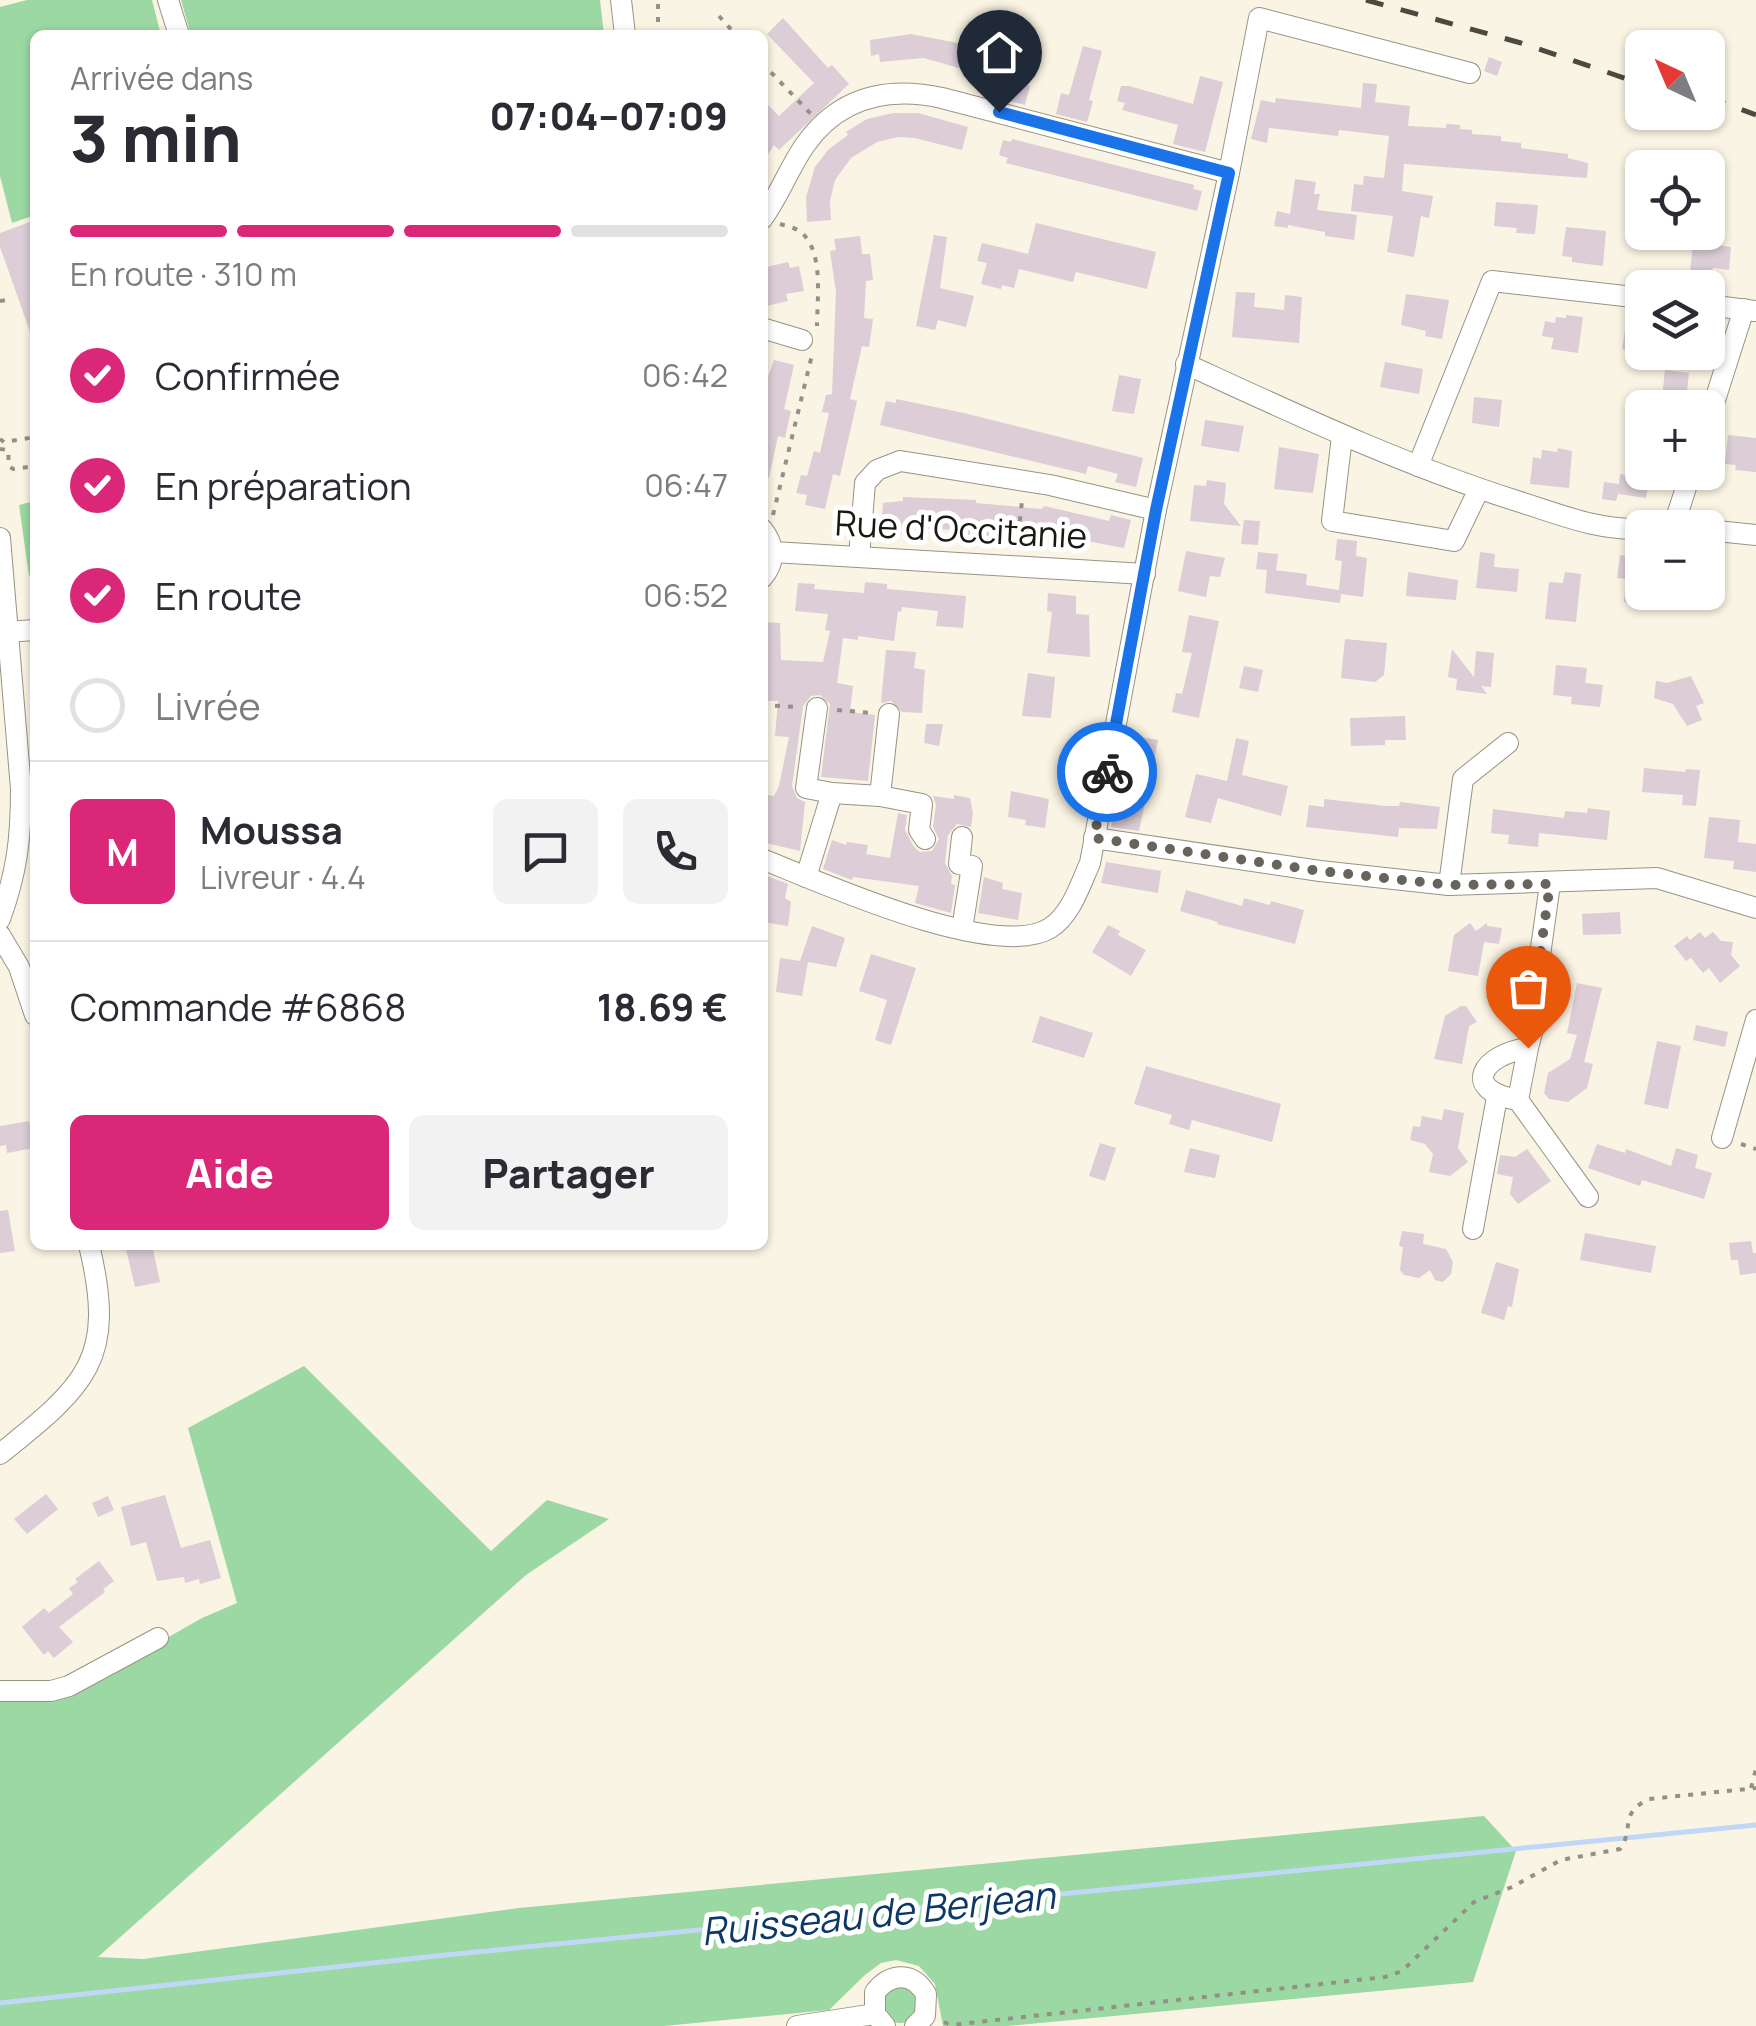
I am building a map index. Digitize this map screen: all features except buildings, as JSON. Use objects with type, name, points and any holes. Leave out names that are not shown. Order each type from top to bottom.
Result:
[{"type":"street","points":[[168,0],[177,30]]},
{"type":"street","points":[[621,0],[625,30]]},
{"type":"street","points":[[768,861],[858,898],[938,924],[1011,938],[1034,936],[1053,927],[1073,902],[1090,863],[1156,510],[1259,18],[1470,73]]},
{"type":"street","points":[[768,209],[821,125],[847,106],[879,94],[912,92],[1229,173]]},
{"type":"street","points":[[1418,466],[1492,282],[1625,296]]},
{"type":"street","points":[[1720,390],[1750,310],[1725,307]]},
{"type":"street","points":[[768,329],[811,336]]},
{"type":"street","points":[[1186,364],[1342,436],[1479,489],[1608,530],[1625,529]]},
{"type":"street","points":[[1342,436],[1332,521],[1454,541],[1479,489]]},
{"type":"street","points":[[859,556],[865,483],[877,470],[900,461],[1024,481],[1156,510]]},
{"type":"street","points":[[1725,532],[1756,535]]},
{"type":"street","points":[[0,538],[6,632],[28,787],[15,877],[0,919]]},
{"type":"street","points":[[768,541],[773,552],[768,569]]},
{"type":"street","name":"Rue d'Occitanie","points":[[773,552],[1145,574]]},
{"type":"street","points":[[6,632],[30,630]]},
{"type":"street","points":[[817,708],[806,788],[922,804],[919,830],[925,839]]},
{"type":"street","points":[[880,796],[889,714]]},
{"type":"street","points":[[1449,885],[1463,779],[1508,743]]},
{"type":"street","points":[[806,877],[832,793]]},
{"type":"street","points":[[962,838],[959,864],[972,866],[962,929]]},
{"type":"street","points":[[1094,838],[1320,871],[1449,885],[1657,878],[1756,908]]},
{"type":"street","points":[[1473,1229],[1544,982],[1540,955],[1550,884]]},
{"type":"street","points":[[0,935],[18,967],[30,1001]]},
{"type":"street","points":[[1722,1138],[1756,1020]]},
{"type":"street","points":[[1528,1048],[1496,1056],[1486,1067],[1483,1080],[1487,1090],[1508,1098],[1588,1197]]},
{"type":"street","points":[[0,1454],[66,1399],[96,1352],[100,1332],[99,1288],[90,1250]]},
{"type":"street","points":[[0,1691],[51,1691],[69,1686],[158,1638]]},
{"type":"street","points":[[797,2026],[880,2020],[876,1992],[891,1978],[902,1976],[912,1979],[926,1994],[922,2023]]},
{"type":"path","points":[[658,0],[658,30]]},
{"type":"path","points":[[719,16],[732,30]]},
{"type":"path","points":[[768,69],[821,125]]},
{"type":"path","points":[[768,220],[802,232],[812,251],[817,278],[796,416],[776,512],[768,521]]},
{"type":"path","points":[[0,439],[30,438]]},
{"type":"path","points":[[0,449],[8,450],[9,466],[13,469],[30,467]]},
{"type":"path","points":[[1015,566],[1024,481]]},
{"type":"path","points":[[768,705],[889,714]]},
{"type":"path","points":[[922,2023],[951,2025],[1402,1971],[1474,1902],[1512,1887],[1560,1860],[1620,1850],[1625,1843],[1629,1814],[1648,1799],[1754,1788],[1756,1769]]},
{"type":"green space","points":[[27,0],[152,0],[160,30],[30,30],[30,217],[12,223],[0,176],[0,7]]},
{"type":"green space","points":[[181,0],[600,0],[603,30],[190,30]]},
{"type":"green space","points":[[30,502],[29,576],[19,505]]},
{"type":"green space","points":[[304,1366],[491,1551],[547,1500],[609,1519],[526,1575],[98,1957],[143,1959],[519,1908],[1484,1816],[1516,1851],[1473,1982],[1007,2026],[943,2026],[935,1984],[919,1966],[896,1960],[881,1963],[829,2010],[664,2026],[0,2026],[0,1694],[47,1696],[130,1659],[237,1603],[188,1428]]},
{"type":"green space","points":[[900,1987],[912,1993],[918,2005],[912,2017],[900,2023],[888,2017],[882,2005],[888,1993]]},
{"type":"waterway","name":"Ruisseau de Berjean","points":[[0,2003],[1756,1825]]},
{"type":"railway","points":[[1366,0],[1521,43],[1625,78]]},
{"type":"railway","points":[[1725,103],[1756,115]]},
{"type":"way so far","points":[[1107,772],[1094,838],[1320,871],[1449,885],[1550,884],[1540,955],[1544,982],[1528,1048]]},
{"type":"route","points":[[999,112],[1229,173],[1156,510],[1107,772]]}]
